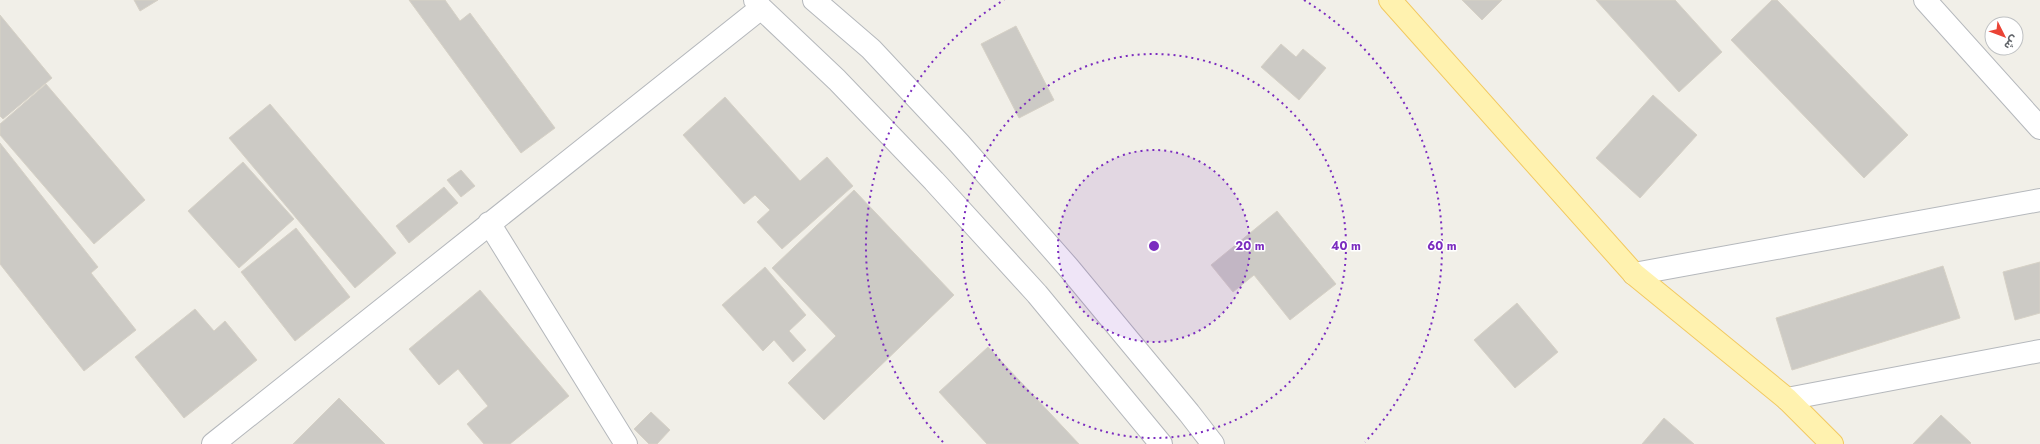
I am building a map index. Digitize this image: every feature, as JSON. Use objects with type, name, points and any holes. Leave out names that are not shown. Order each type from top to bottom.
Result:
[{"type":"main road","points":[[1390,0],[1634,274],[1787,398],[1832,444]]},
{"type":"street","points":[[814,0],[870,49],[959,142],[1068,267],[1190,413],[1213,444]]},
{"type":"street","points":[[1925,0],[2040,128]]},
{"type":"street","points":[[212,444],[758,4],[837,80],[934,182],[1037,294],[1161,444]]},
{"type":"street","points":[[1634,274],[2040,200]]},
{"type":"street","points":[[488,223],[626,444]]},
{"type":"street","points":[[1787,398],[2040,351]]},
{"type":"building","points":[[134,0],[158,0],[140,11]]},
{"type":"building","points":[[409,0],[445,0],[460,21],[470,13],[555,128],[521,153]]},
{"type":"building","points":[[1462,0],[1502,0],[1482,20]]},
{"type":"building","points":[[1596,0],[1675,0],[1722,52],[1679,92]]},
{"type":"building","points":[[1772,0],[1777,0],[1908,135],[1864,178],[1731,40]]},
{"type":"building","points":[[0,15],[52,78],[3,119],[0,116]]},
{"type":"building","points":[[1016,26],[1054,100],[1019,118],[981,44]]},
{"type":"building","points":[[1281,44],[1296,57],[1303,49],[1326,68],[1299,100],[1261,67]]},
{"type":"building","points":[[46,84],[145,200],[94,244],[0,135],[0,124]]},
{"type":"building","points":[[1653,95],[1697,135],[1640,198],[1596,158]]},
{"type":"building","points":[[725,97],[800,181],[827,157],[853,186],[782,249],[757,222],[770,210],[755,195],[744,204],[683,135]]},
{"type":"building","points":[[270,104],[396,253],[355,288],[229,138]]},
{"type":"building","points":[[0,143],[98,267],[91,273],[136,330],[84,371],[0,264]]},
{"type":"building","points":[[243,162],[294,219],[239,268],[188,211]]},
{"type":"building","points":[[461,170],[475,186],[461,197],[447,180]]},
{"type":"building","points":[[444,187],[458,203],[409,243],[396,226]]},
{"type":"building","points":[[854,190],[954,295],[824,420],[788,383],[836,336],[772,268]]},
{"type":"building","points":[[1277,211],[1336,284],[1290,320],[1254,275],[1233,292],[1211,265]]},
{"type":"building","points":[[296,228],[350,297],[295,341],[241,272]]},
{"type":"building","points":[[2040,262],[2040,313],[2015,320],[2003,272]]},
{"type":"building","points":[[1943,266],[1960,318],[1792,370],[1776,318]]},
{"type":"building","points":[[765,267],[806,315],[789,331],[806,350],[793,362],[774,340],[763,351],[722,305]]},
{"type":"building","points":[[480,290],[569,396],[510,444],[484,444],[467,424],[488,406],[458,369],[439,385],[409,349]]},
{"type":"building","points":[[1517,303],[1558,352],[1515,388],[1474,340]]},
{"type":"building","points":[[195,309],[214,331],[225,321],[257,360],[184,418],[135,357]]},
{"type":"building","points":[[988,347],[1079,444],[987,444],[939,392]]},
{"type":"building","points":[[339,398],[385,444],[293,444]]},
{"type":"building","points":[[651,412],[670,430],[657,444],[649,444],[634,429]]},
{"type":"building","points":[[1941,415],[1971,443],[1913,444]]},
{"type":"building","points":[[1664,418],[1694,444],[1642,444]]}]
